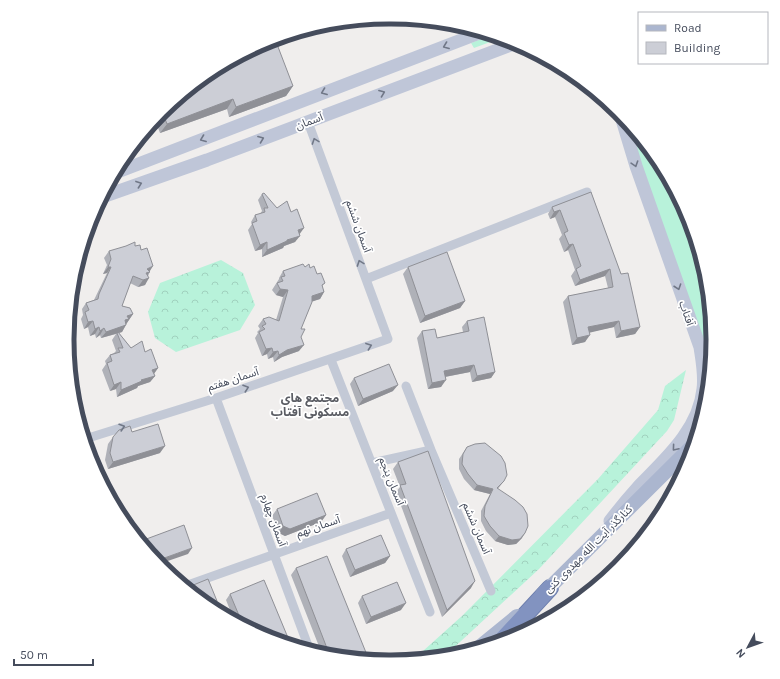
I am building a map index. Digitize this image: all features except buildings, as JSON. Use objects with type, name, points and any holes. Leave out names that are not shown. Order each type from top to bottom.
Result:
[{"type":"highway","points":[[510,631],[550,588]]},
{"type":"main road","name":"کنارگذر آیت الله مهدوی کنی","points":[[489,639],[550,588],[602,534],[683,454]]},
{"type":"street","name":"آسمان","points":[[125,169],[473,35]]},
{"type":"street","name":"آسمان","points":[[110,194],[308,122],[507,47]]},
{"type":"street","name":"آسمان ششم","points":[[308,122],[388,339]]},
{"type":"street","name":"آفتاب","points":[[625,129],[636,166],[700,347],[703,366],[703,381]]},
{"type":"street","points":[[366,278],[588,192]]},
{"type":"street","name":"آسمان هفتم","points":[[90,437],[216,398],[331,360],[388,339]]},
{"type":"street","points":[[700,347],[705,352]]},
{"type":"street","name":"آسمان پنجم","points":[[331,360],[430,612]]},
{"type":"street","name":"آسمان ششم","points":[[406,386],[431,450],[491,591]]},
{"type":"street","name":"آسمان چهارم","points":[[216,398],[307,644]]},
{"type":"street","name":"آفتاب","points":[[602,534],[621,506],[675,448],[693,422],[696,414]]},
{"type":"street","points":[[372,463],[431,450]]},
{"type":"street","name":"آسمان نهم","points":[[191,584],[392,513]]},
{"type":"green space","points":[[483,38],[492,41],[474,48],[471,43]]},
{"type":"green space","points":[[633,139],[663,182],[673,200],[689,238],[695,258],[703,298],[706,347],[705,346],[645,182]]},
{"type":"green space","points":[[221,260],[243,273],[255,305],[240,330],[176,352],[155,338],[148,312],[160,283]]},
{"type":"green space","points":[[686,370],[674,420],[667,431],[539,569],[460,642],[452,649],[421,653],[463,615],[598,479],[658,410],[665,386]]},
{"type":"district","name":"مجتمع های مسکونی آفتاب","points":[[310,405]]}]
